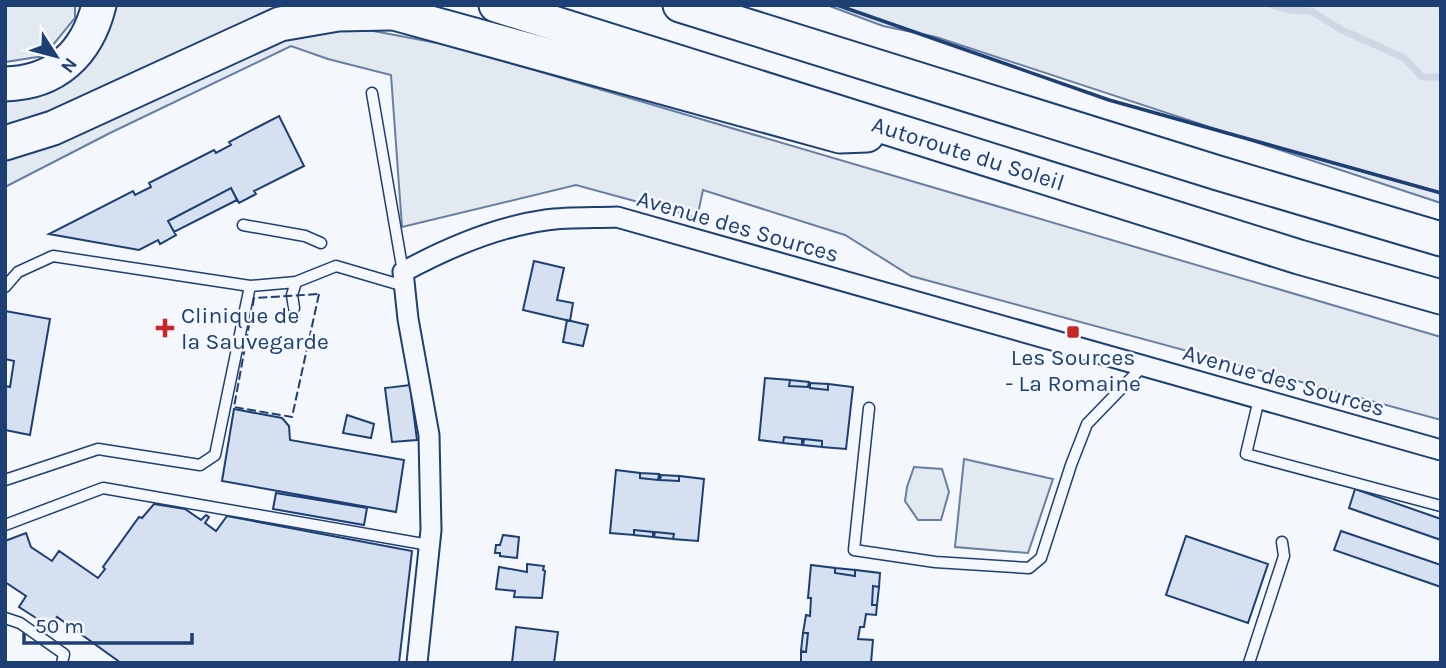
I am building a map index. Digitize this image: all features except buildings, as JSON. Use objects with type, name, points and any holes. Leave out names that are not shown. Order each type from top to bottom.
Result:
[{"type":"highway","points":[[5,83],[27,81],[46,75],[74,56],[91,32],[99,5]]},
{"type":"highway","name":"Autoroute du Soleil","points":[[496,5],[1298,257],[1441,297]]},
{"type":"highway","points":[[680,5],[1192,165],[1441,239]]},
{"type":"highway","points":[[736,5],[821,34],[911,76]]},
{"type":"highway","points":[[5,143],[53,128],[280,23],[377,9],[840,136],[905,133]]},
{"type":"street","name":"Avenue des Sources","points":[[404,279],[424,260],[495,230],[547,220],[617,217],[1441,450]]},
{"type":"street","points":[[404,279],[408,319],[429,435],[429,545],[417,663]]},
{"type":"lane","points":[[5,287],[18,272],[53,256],[250,286],[296,282],[336,266],[404,279],[372,93]]},
{"type":"lane","points":[[243,225],[305,236],[321,243]]},
{"type":"lane","points":[[294,308],[292,295],[296,282]]},
{"type":"lane","points":[[5,480],[99,449],[200,465],[215,455],[250,286]]},
{"type":"lane","points":[[869,408],[855,550],[935,562],[1029,568],[1041,558],[1087,424],[1143,365]]},
{"type":"lane","points":[[1259,399],[1246,454],[1441,506]]},
{"type":"lane","points":[[5,525],[103,488],[429,545]]},
{"type":"lane","points":[[1249,663],[1284,556],[1282,542]]},
{"type":"lane","points":[[5,618],[20,622],[64,654],[62,663]]},
{"type":"shaded area","points":[[5,5],[75,5],[75,18],[44,56],[5,62]]},
{"type":"shaded area","points":[[111,5],[284,5],[279,12],[5,132],[5,95]]},
{"type":"shaded area","points":[[827,5],[1441,5],[1441,203],[936,37],[883,26]]},
{"type":"shaded area","points":[[363,29],[453,46],[1441,337],[1441,420],[911,276],[845,235],[703,190],[697,218],[576,185],[402,227],[391,75],[328,59],[291,46],[5,187],[5,157],[304,30]]},
{"type":"shaded area","points":[[964,459],[1053,479],[1028,553],[955,547]]},
{"type":"shaded area","points":[[914,467],[942,469],[949,492],[941,520],[918,520],[905,501]]},
{"type":"waterway","points":[[1271,5],[1288,10],[1311,11],[1340,29],[1404,58],[1422,77],[1439,77]]},
{"type":"fence","points":[[319,294],[292,417],[234,407],[254,298],[319,294]]},
{"type":"wall","points":[[837,5],[1109,100],[1441,193]]},
{"type":"place","name":"Clinique de la Sauvegarde","points":[[165,328]]},
{"type":"place","name":"Les Sources - La Romaine","points":[[1073,332]]}]
